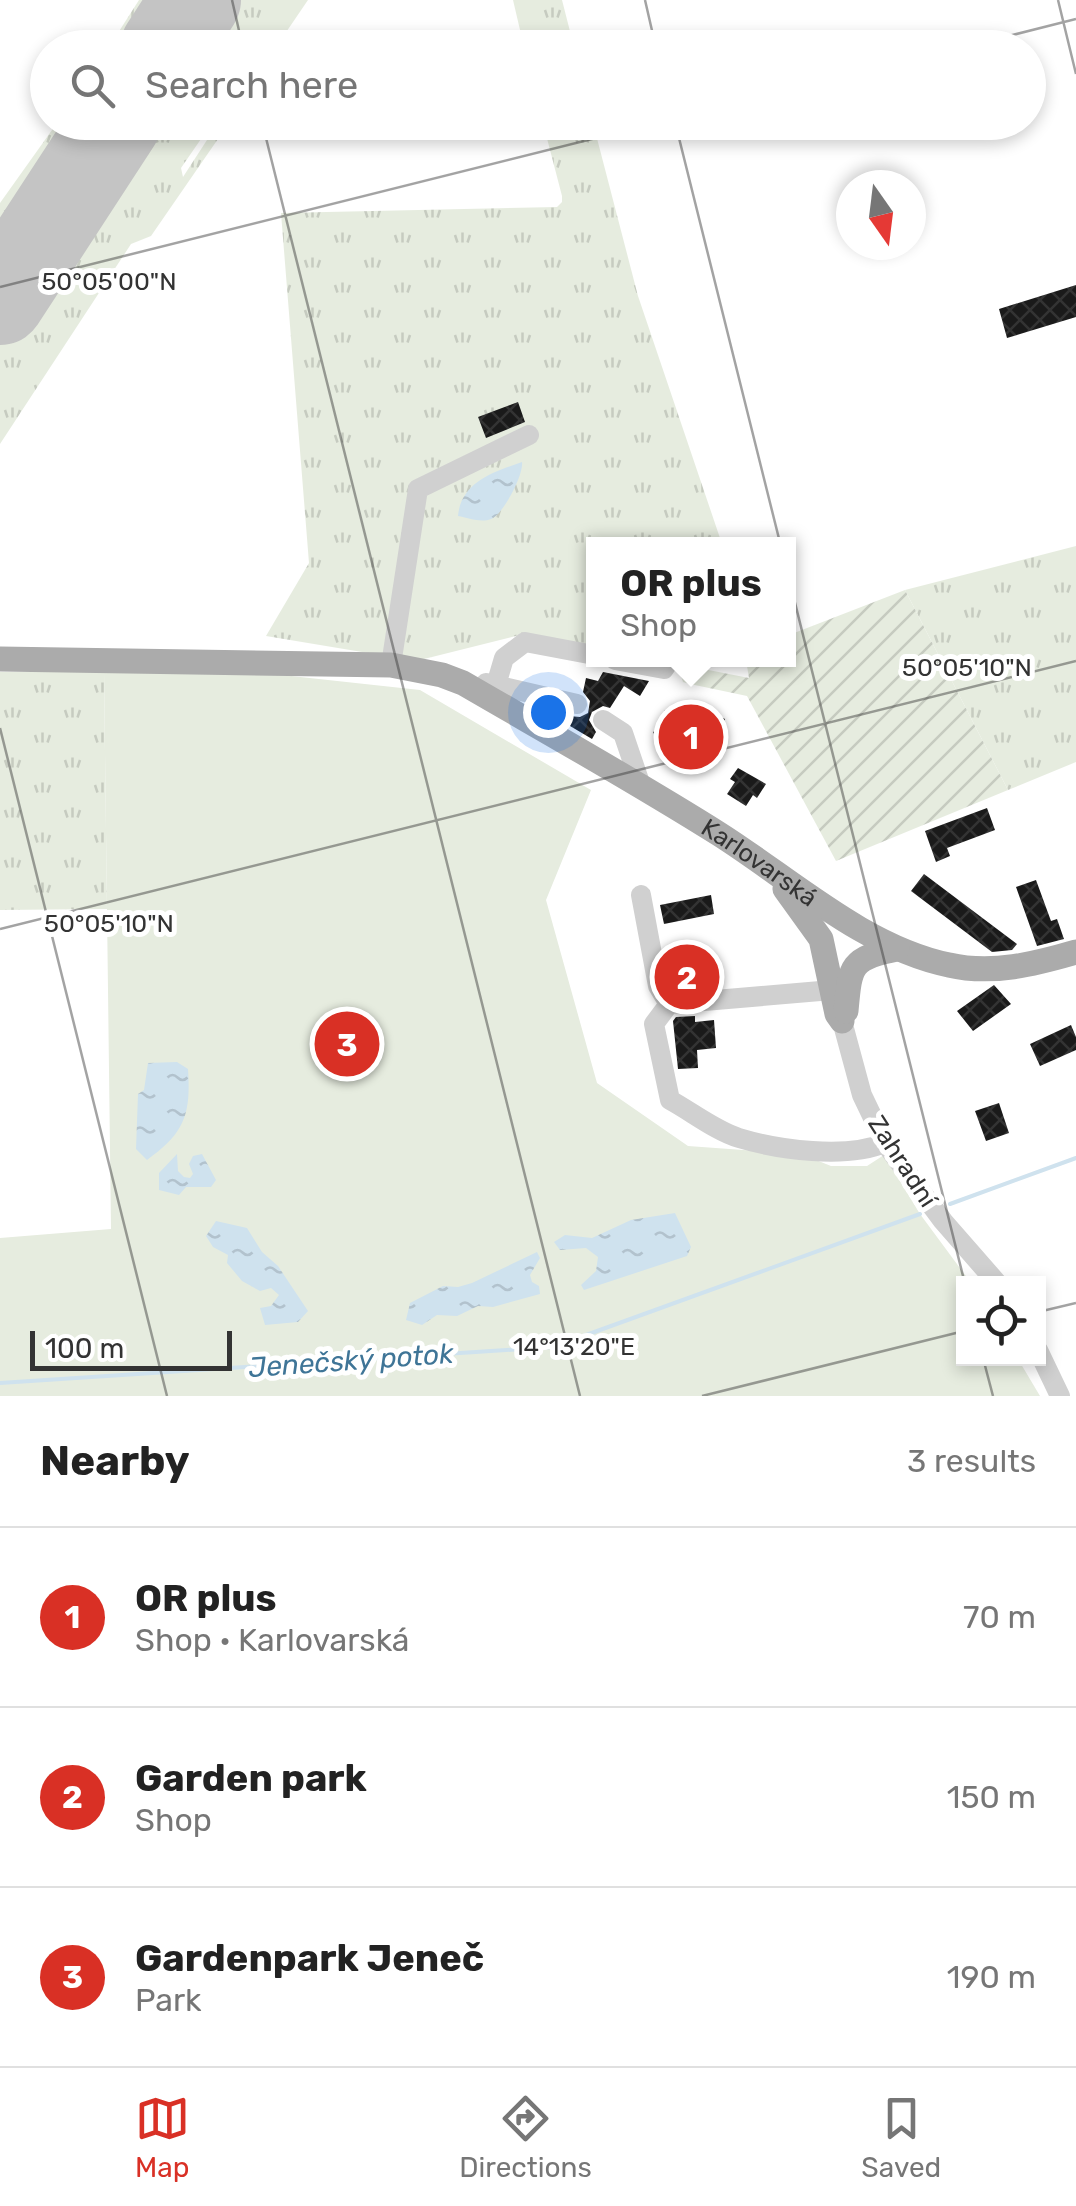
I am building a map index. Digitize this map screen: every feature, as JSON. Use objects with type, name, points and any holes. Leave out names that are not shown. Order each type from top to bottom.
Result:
[{"type":"main road","name":"Karlovarská","points":[[0,659],[391,666],[442,675],[641,786],[897,949],[939,963],[972,968],[1020,967],[1076,952]]},
{"type":"main road","points":[[769,870],[821,938],[837,1014],[842,1020],[861,927]]},
{"type":"main road","points":[[829,978],[840,944],[861,927]]},
{"type":"main road","points":[[855,962],[897,949]]},
{"type":"street","points":[[391,666],[418,490],[529,434]]},
{"type":"street","points":[[496,686],[504,658],[525,642],[586,653]]},
{"type":"street","points":[[462,683],[478,682],[576,704]]},
{"type":"street","points":[[604,720],[622,733],[641,786]]},
{"type":"street","points":[[641,895],[658,986],[668,1004]]},
{"type":"street","points":[[829,978],[668,1004],[654,1024],[670,1100],[736,1138],[836,1154],[865,1151],[884,1143]]},
{"type":"street","name":"Zahradní","points":[[842,1020],[862,1095],[884,1143],[943,1222],[991,1276]]},
{"type":"street","points":[[1046,1366],[1060,1396]]},
{"type":"green space","points":[[139,0],[308,0],[288,30],[120,30]]},
{"type":"green space","points":[[513,0],[562,0],[570,30],[520,30]]},
{"type":"green space","points":[[45,140],[200,140],[181,168],[183,177],[207,140],[217,140],[151,236],[131,244],[0,444],[0,203]]},
{"type":"green space","points":[[547,140],[597,140],[638,296],[720,537],[586,537],[586,647],[520,635],[416,661],[266,636],[309,563],[281,213],[557,207],[562,196]]},
{"type":"green space","points":[[1076,546],[1076,762],[1008,790],[905,590]]},
{"type":"green space","points":[[905,590],[1008,790],[836,861],[747,696],[683,682],[680,673],[693,667],[749,678],[747,667],[796,667],[796,632]]},
{"type":"green space","points":[[0,672],[104,672],[107,909],[0,910]]},
{"type":"green space","points":[[104,672],[282,675],[420,690],[591,790],[546,900],[597,1083],[688,1146],[801,1154],[831,1166],[867,1166],[884,1155],[920,1214],[966,1276],[956,1276],[956,1366],[1022,1366],[1040,1396],[0,1396],[0,1238],[111,1229]]},
{"type":"water","points":[[522,462],[512,493],[496,516],[474,520],[458,516],[465,495],[480,480]]},
{"type":"water","points":[[177,1062],[188,1069],[183,1121],[170,1141],[147,1160],[136,1149],[138,1094],[144,1090],[148,1063]]},
{"type":"water","points":[[177,1154],[178,1171],[190,1178],[193,1156],[202,1154],[216,1180],[211,1187],[186,1187],[179,1195],[159,1190],[159,1173]]},
{"type":"water","points":[[675,1213],[691,1247],[687,1256],[584,1290],[581,1285],[596,1271],[598,1257],[586,1248],[560,1250],[554,1242],[565,1235],[592,1238],[631,1220]]},
{"type":"water","points":[[216,1221],[247,1228],[262,1252],[278,1266],[308,1311],[298,1322],[265,1325],[260,1308],[271,1306],[279,1295],[271,1288],[260,1291],[242,1281],[227,1263],[228,1255],[213,1247],[206,1236]]},
{"type":"water","points":[[537,1252],[540,1258],[530,1275],[540,1294],[493,1307],[478,1306],[457,1316],[437,1315],[422,1325],[406,1320],[410,1303],[443,1286],[472,1283]]},
{"type":"building","points":[[1076,285],[1076,317],[1007,338],[999,309]]},
{"type":"building","points":[[518,402],[525,422],[486,438],[478,417]]},
{"type":"building","points":[[603,672],[649,681],[640,696],[624,686],[610,708],[603,706],[592,712],[589,720],[596,732],[592,739],[565,723],[569,716],[588,713],[590,701],[583,692],[586,678],[598,681]]},
{"type":"building","points":[[690,702],[725,719],[705,759],[653,733],[665,710],[682,718]]},
{"type":"building","points":[[738,768],[766,784],[746,806],[727,794],[735,782],[730,779]]},
{"type":"building","points":[[987,808],[995,830],[947,848],[950,856],[936,862],[925,831]]},
{"type":"building","points":[[924,874],[1017,944],[1012,950],[992,952],[911,891]]},
{"type":"building","points":[[1036,880],[1051,921],[1057,919],[1064,939],[1037,946],[1016,887]]},
{"type":"building","points":[[711,895],[714,914],[664,924],[660,905]]},
{"type":"building","points":[[994,985],[1011,1004],[973,1031],[957,1011]]},
{"type":"building","points":[[695,1016],[695,1022],[714,1020],[716,1048],[697,1050],[698,1068],[678,1069],[673,1021],[676,1017]]},
{"type":"building","points":[[1071,1025],[1076,1050],[1040,1066],[1030,1044]]},
{"type":"building","points":[[999,1103],[1009,1133],[986,1141],[975,1111]]},
{"type":"waterway","name":"Jenečský potok","points":[[950,1204],[1076,1158]]},
{"type":"waterway","name":"Jenečský potok","points":[[0,1383],[553,1347],[920,1214]]},
{"type":"runway","points":[[177,30],[196,0]]},
{"type":"runway","points":[[0,300],[104,140]]},
{"type":"place","name":"OR plus","points":[[691,737]]},
{"type":"place","name":"Garden park","points":[[687,977]]},
{"type":"place","name":"Gardenpark Jeneč","points":[[347,1044]]}]
